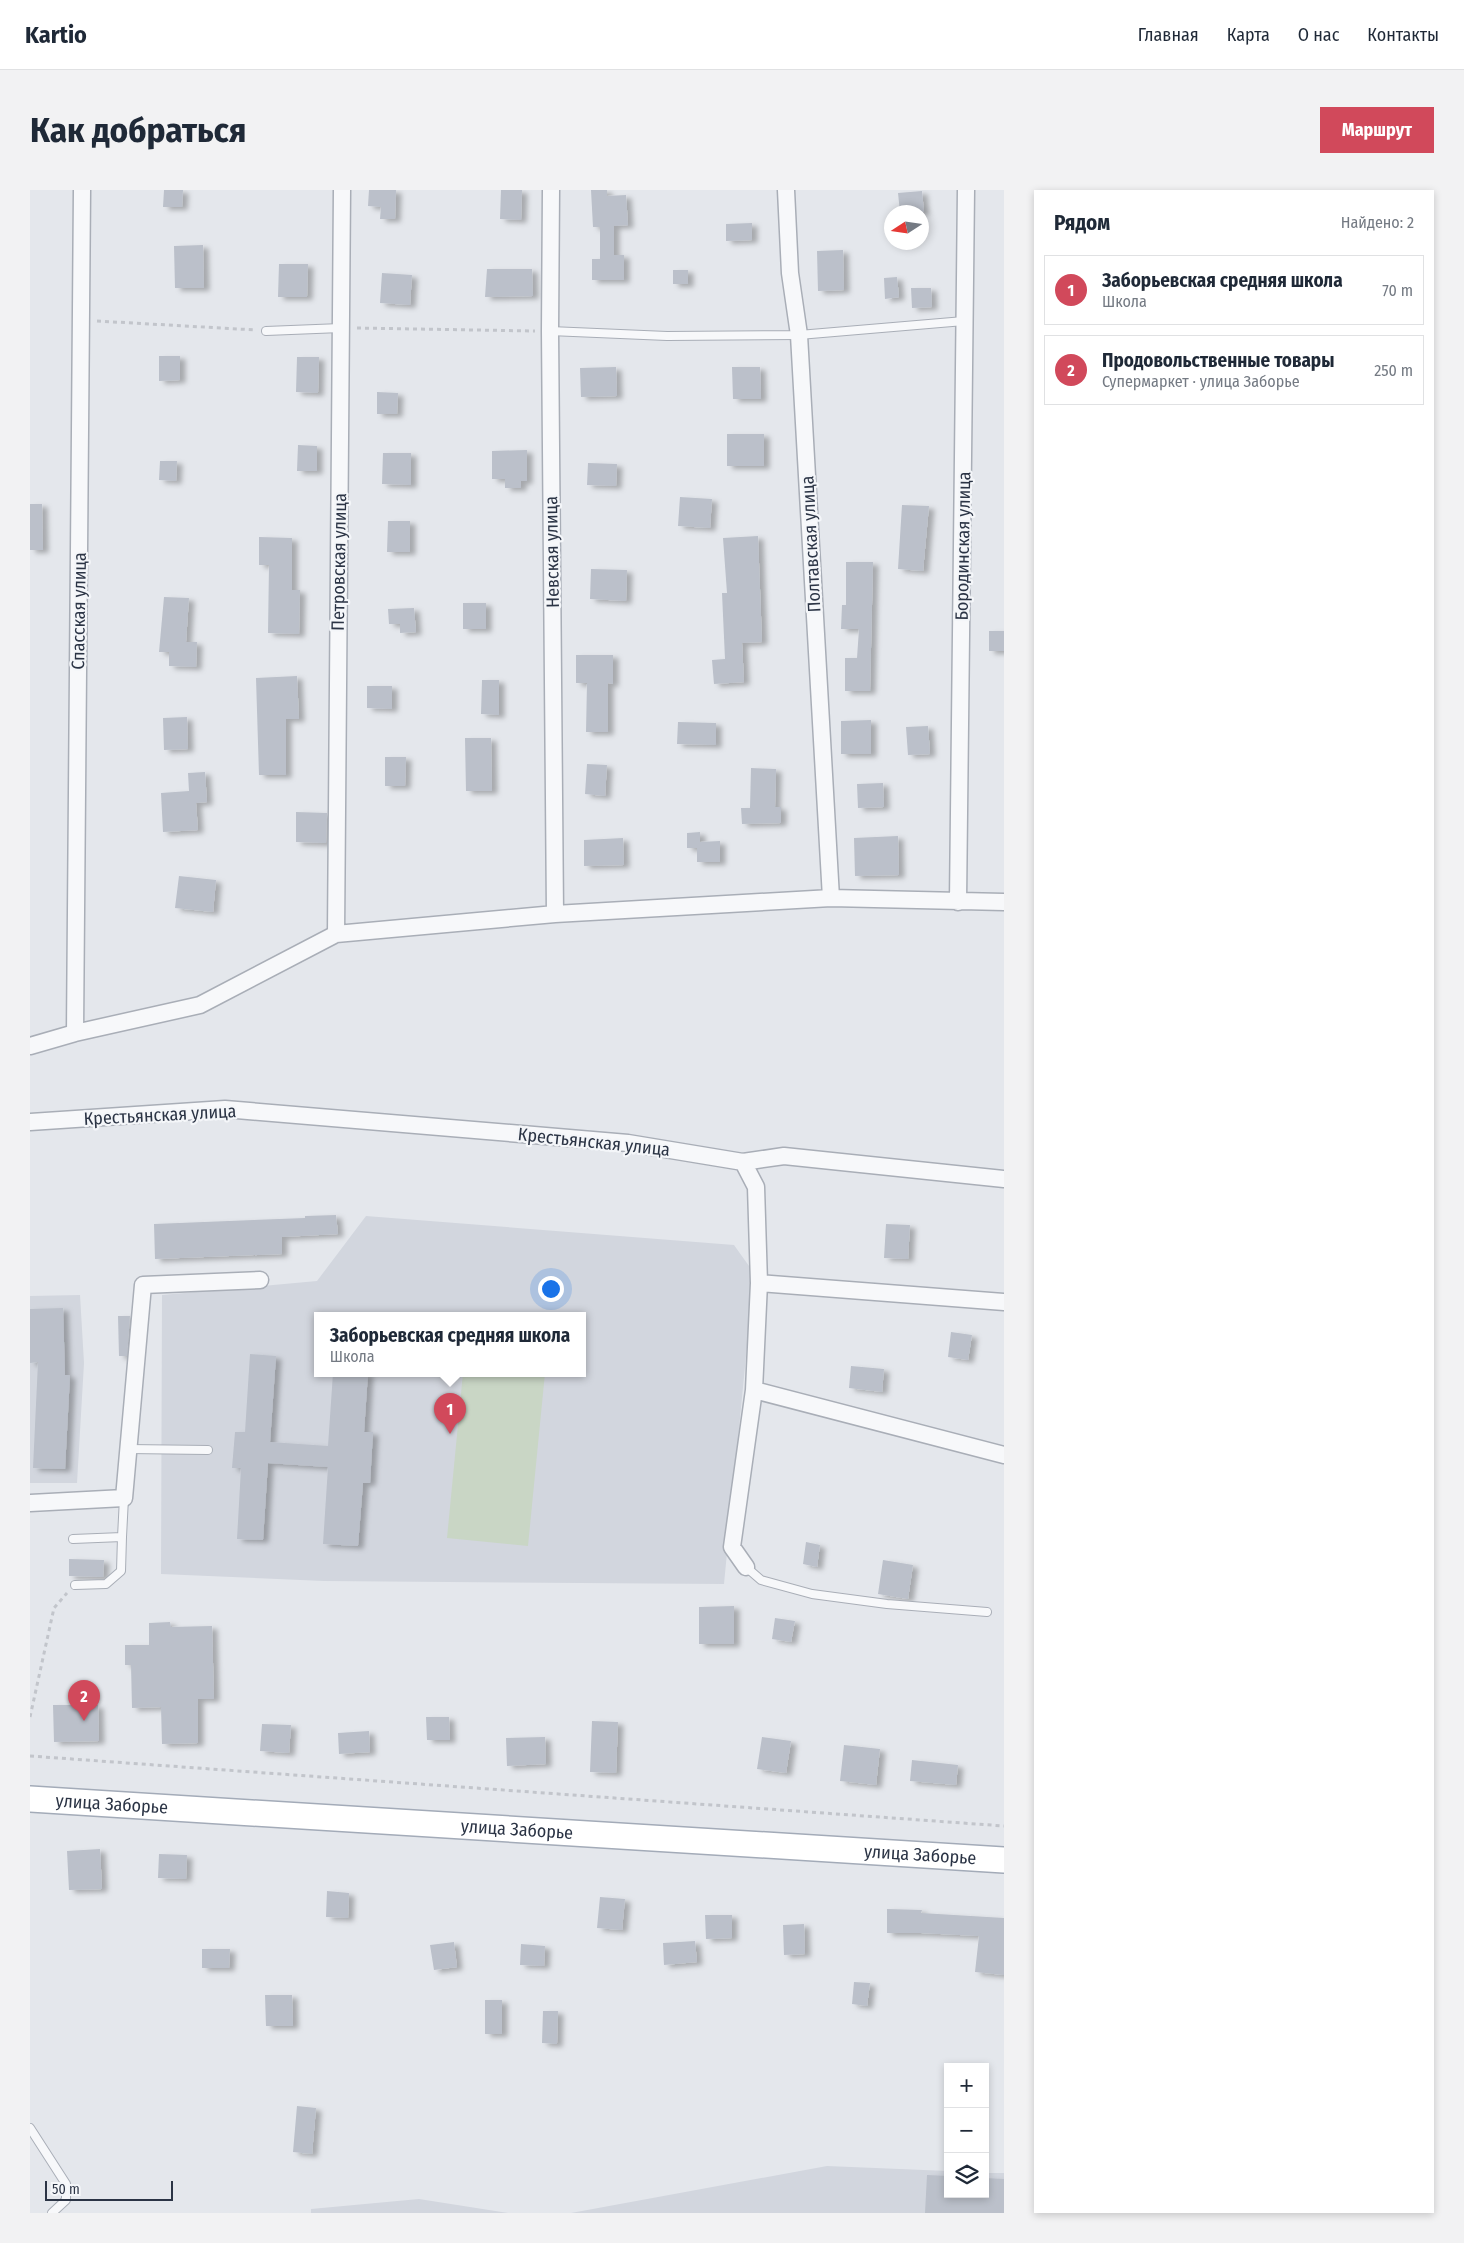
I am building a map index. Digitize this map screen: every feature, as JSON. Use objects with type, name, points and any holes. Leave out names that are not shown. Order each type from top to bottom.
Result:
[{"type":"main road","name":"улица Заборье","points":[[30,1799],[1004,1860]]},
{"type":"street","name":"Спасская улица","points":[[75,1033],[82,190]]},
{"type":"street","name":"Петровская улица","points":[[336,934],[342,190]]},
{"type":"street","name":"Невская улица","points":[[550,190],[555,914]]},
{"type":"street","name":"Полтавская улица","points":[[786,190],[790,273],[799,335],[831,898]]},
{"type":"street","name":"Бородинская улица","points":[[958,902],[966,190]]},
{"type":"street","points":[[30,1046],[75,1033],[200,1005],[336,934],[555,914],[831,898],[1004,902]]},
{"type":"street","name":"Крестьянская улица","points":[[30,1122],[225,1109],[628,1143],[743,1162],[784,1156],[1004,1179]]},
{"type":"street","points":[[743,1162],[756,1187],[759,1283],[754,1390],[732,1547],[746,1567]]},
{"type":"street","points":[[30,1503],[124,1498],[143,1285],[260,1280]]},
{"type":"street","points":[[759,1283],[1004,1302]]},
{"type":"street","points":[[754,1390],[1004,1455]]},
{"type":"lane","points":[[550,331],[667,336],[799,335],[966,321]]},
{"type":"lane","points":[[266,331],[341,328]]},
{"type":"lane","points":[[128,1449],[208,1450]]},
{"type":"lane","points":[[75,1585],[106,1584],[121,1571],[124,1498]]},
{"type":"lane","points":[[73,1539],[122,1537]]},
{"type":"lane","points":[[746,1567],[761,1580],[812,1594],[887,1604],[987,1612]]},
{"type":"lane","points":[[30,2128],[66,2184],[66,2200],[52,2213]]},
{"type":"path","points":[[81,320],[266,331]]},
{"type":"path","points":[[341,328],[550,331]]},
{"type":"path","points":[[30,1718],[54,1608],[75,1585]]},
{"type":"path","points":[[30,1756],[1004,1826]]},
{"type":"shaded area","points":[[366,1216],[734,1245],[754,1273],[724,1584],[324,1581],[161,1574],[162,1295],[317,1281]]},
{"type":"shaded area","points":[[80,1295],[84,1363],[77,1483],[30,1483],[30,1296]]},
{"type":"shaded area","points":[[827,2166],[944,2171],[944,2198],[989,2198],[989,2173],[1004,2173],[1004,2213],[571,2213]]},
{"type":"shaded area","points":[[419,2199],[508,2213],[311,2213],[311,2209]]},
{"type":"green space","points":[[463,1377],[545,1377],[528,1546],[447,1538]]},
{"type":"building","points":[[164,190],[183,190],[182,207],[163,207]]},
{"type":"building","points":[[369,190],[396,190],[395,219],[380,219],[381,207],[368,206]]},
{"type":"building","points":[[501,190],[522,190],[521,220],[500,219]]},
{"type":"building","points":[[591,190],[607,190],[607,196],[626,195],[628,225],[614,226],[614,255],[624,255],[624,280],[592,280],[592,259],[600,259],[600,227],[593,227]]},
{"type":"building","points":[[922,191],[923,205],[899,205],[898,193]]},
{"type":"building","points":[[752,223],[752,240],[726,241],[726,224]]},
{"type":"building","points":[[203,245],[204,288],[175,288],[174,246]]},
{"type":"building","points":[[843,250],[844,290],[818,291],[817,251]]},
{"type":"building","points":[[279,264],[308,264],[307,297],[278,297]]},
{"type":"building","points":[[487,269],[532,269],[533,296],[485,297]]},
{"type":"building","points":[[673,270],[688,270],[688,284],[673,284]]},
{"type":"building","points":[[382,273],[412,275],[410,305],[380,303]]},
{"type":"building","points":[[897,277],[899,297],[885,299],[884,278]]},
{"type":"building","points":[[911,288],[931,288],[932,307],[912,308]]},
{"type":"building","points":[[159,356],[180,356],[180,380],[159,381]]},
{"type":"building","points":[[297,357],[319,357],[318,393],[296,392]]},
{"type":"building","points":[[616,367],[617,396],[581,397],[580,368]]},
{"type":"building","points":[[732,367],[760,367],[761,399],[733,399]]},
{"type":"building","points":[[377,392],[398,393],[397,414],[377,414]]},
{"type":"building","points":[[727,434],[764,434],[764,466],[727,466]]},
{"type":"building","points":[[298,445],[317,446],[317,471],[297,471]]},
{"type":"building","points":[[527,450],[527,481],[521,481],[521,488],[505,488],[505,479],[492,479],[492,451]]},
{"type":"building","points":[[383,453],[411,453],[411,485],[382,484]]},
{"type":"building","points":[[160,461],[177,461],[176,481],[159,480]]},
{"type":"building","points":[[588,463],[617,464],[616,486],[587,485]]},
{"type":"building","points":[[680,497],[712,499],[710,528],[678,526]]},
{"type":"building","points":[[30,504],[42,504],[43,550],[30,550]]},
{"type":"building","points":[[902,505],[929,506],[923,571],[898,569]]},
{"type":"building","points":[[388,521],[410,521],[410,552],[387,552]]},
{"type":"building","points":[[758,536],[762,642],[742,643],[744,682],[714,684],[712,660],[725,659],[722,593],[727,593],[723,538]]},
{"type":"building","points":[[259,537],[292,538],[292,590],[300,590],[299,634],[268,633],[269,565],[259,565]]},
{"type":"building","points":[[846,562],[873,562],[870,691],[845,691],[845,658],[857,658],[859,629],[841,629],[842,605],[846,605]]},
{"type":"building","points":[[591,569],[627,570],[626,601],[590,599]]},
{"type":"building","points":[[164,597],[189,598],[186,642],[197,642],[196,667],[169,666],[169,652],[159,652]]},
{"type":"building","points":[[463,603],[486,603],[486,629],[463,629]]},
{"type":"building","points":[[414,608],[416,632],[400,633],[400,624],[389,624],[388,609]]},
{"type":"building","points":[[989,631],[1004,631],[1004,651],[989,651]]},
{"type":"building","points":[[576,655],[613,655],[613,684],[608,683],[608,732],[586,732],[587,683],[576,683]]},
{"type":"building","points":[[297,676],[299,719],[286,719],[286,775],[259,775],[256,678]]},
{"type":"building","points":[[482,680],[499,680],[499,715],[481,714]]},
{"type":"building","points":[[367,686],[392,686],[392,709],[367,708]]},
{"type":"building","points":[[187,717],[188,749],[164,750],[163,718]]},
{"type":"building","points":[[871,720],[871,754],[841,754],[841,721]]},
{"type":"building","points":[[678,722],[716,723],[716,745],[677,744]]},
{"type":"building","points":[[928,726],[930,754],[908,755],[906,727]]},
{"type":"building","points":[[465,738],[491,738],[492,791],[466,791]]},
{"type":"building","points":[[385,757],[406,757],[405,786],[385,786]]},
{"type":"building","points":[[587,764],[607,765],[605,796],[585,794]]},
{"type":"building","points":[[751,768],[776,769],[775,807],[781,807],[781,823],[742,824],[741,808],[750,808]]},
{"type":"building","points":[[205,772],[207,802],[196,803],[198,830],[163,832],[161,793],[189,791],[188,773]]},
{"type":"building","points":[[883,783],[884,807],[858,808],[857,784]]},
{"type":"building","points":[[296,812],[327,813],[326,843],[296,842]]},
{"type":"building","points":[[700,832],[700,842],[720,841],[720,862],[697,862],[697,848],[687,848],[687,833]]},
{"type":"building","points":[[898,836],[899,875],[855,876],[854,838]]},
{"type":"building","points":[[623,838],[624,865],[584,866],[584,840]]},
{"type":"building","points":[[179,876],[216,880],[213,912],[175,908]]},
{"type":"building","points":[[336,1215],[338,1234],[282,1237],[282,1254],[155,1259],[154,1224]]},
{"type":"building","points":[[886,1224],[910,1225],[908,1259],[884,1258]]},
{"type":"building","points":[[63,1308],[65,1375],[70,1375],[65,1469],[33,1468],[38,1362],[30,1363],[30,1309]]},
{"type":"building","points":[[118,1316],[130,1316],[127,1356],[119,1356]]},
{"type":"building","points":[[951,1332],[972,1335],[968,1360],[948,1357]]},
{"type":"building","points":[[250,1354],[276,1356],[270,1442],[328,1446],[333,1377],[368,1377],[364,1432],[373,1432],[370,1483],[363,1483],[358,1546],[323,1544],[328,1467],[268,1463],[263,1540],[237,1539],[241,1468],[232,1468],[235,1432],[245,1432]]},
{"type":"building","points":[[851,1366],[884,1369],[882,1392],[849,1388]]},
{"type":"building","points":[[806,1542],[820,1545],[817,1567],[803,1564]]},
{"type":"building","points":[[69,1559],[104,1560],[103,1577],[69,1576]]},
{"type":"building","points":[[883,1560],[913,1565],[908,1599],[878,1594]]},
{"type":"building","points":[[734,1606],[734,1644],[699,1644],[699,1607]]},
{"type":"building","points":[[775,1618],[795,1621],[791,1642],[772,1639]]},
{"type":"building","points":[[170,1622],[171,1627],[212,1626],[214,1699],[198,1699],[198,1743],[162,1744],[161,1707],[132,1708],[131,1665],[125,1665],[125,1645],[149,1645],[149,1623]]},
{"type":"building","points":[[53,1705],[98,1705],[99,1741],[54,1742]]},
{"type":"building","points":[[426,1717],[449,1717],[450,1740],[427,1740]]},
{"type":"building","points":[[592,1721],[618,1722],[616,1773],[590,1772]]},
{"type":"building","points":[[262,1724],[291,1725],[289,1753],[260,1751]]},
{"type":"building","points":[[369,1731],[370,1752],[339,1754],[338,1733]]},
{"type":"building","points":[[545,1737],[546,1764],[507,1766],[506,1738]]},
{"type":"building","points":[[762,1737],[791,1741],[786,1773],[757,1769]]},
{"type":"building","points":[[844,1745],[880,1749],[876,1785],[840,1781]]},
{"type":"building","points":[[912,1760],[958,1765],[956,1785],[910,1781]]},
{"type":"building","points":[[100,1849],[102,1889],[69,1890],[67,1851]]},
{"type":"building","points":[[159,1854],[187,1855],[186,1879],[158,1878]]},
{"type":"building","points":[[327,1891],[349,1893],[348,1918],[326,1917]]},
{"type":"building","points":[[600,1897],[625,1899],[622,1930],[597,1928]]},
{"type":"building","points":[[887,1909],[922,1910],[921,1913],[1004,1918],[1004,1975],[975,1972],[979,1936],[887,1933]]},
{"type":"building","points":[[705,1915],[732,1915],[732,1938],[706,1939]]},
{"type":"building","points":[[804,1924],[805,1954],[784,1955],[783,1925]]},
{"type":"building","points":[[695,1941],[697,1962],[664,1965],[663,1943]]},
{"type":"building","points":[[454,1942],[457,1967],[434,1970],[430,1945]]},
{"type":"building","points":[[521,1944],[545,1946],[544,1966],[520,1965]]},
{"type":"building","points":[[202,1949],[230,1949],[229,1968],[202,1968]]},
{"type":"building","points":[[854,1982],[870,1983],[867,2006],[852,2004]]},
{"type":"building","points":[[265,1995],[292,1995],[293,2026],[266,2026]]},
{"type":"building","points":[[485,2000],[502,2000],[502,2034],[485,2034]]},
{"type":"building","points":[[543,2011],[558,2011],[557,2044],[542,2043]]},
{"type":"building","points":[[297,2106],[316,2108],[312,2154],[293,2152]]},
{"type":"building","points":[[927,2175],[944,2176],[944,2198],[989,2198],[989,2178],[1004,2179],[1004,2213],[925,2213]]},
{"type":"place","name":"Заборьевская средняя школа","points":[[450,1434]]},
{"type":"place","name":"Продовольственные товары","points":[[84,1721]]}]
